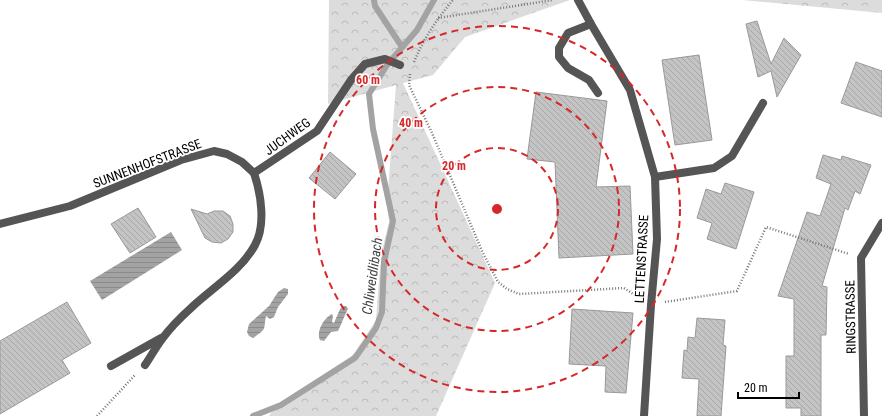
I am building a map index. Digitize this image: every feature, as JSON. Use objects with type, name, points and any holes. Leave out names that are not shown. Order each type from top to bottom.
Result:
[{"type":"street","name":"LETTENSTRASSE","points":[[578,0],[630,90],[655,177],[657,239],[644,416]]},
{"type":"street","points":[[591,24],[568,33],[559,48],[559,57],[568,68],[588,80],[598,93]]},
{"type":"street","name":"JUCHWEG","points":[[254,173],[317,132],[351,80],[365,64],[385,59],[400,65]]},
{"type":"street","points":[[655,177],[714,168],[732,156],[763,103]]},
{"type":"street","name":"SUNNENHOFSTRASSE","points":[[0,224],[70,206],[181,160],[214,151],[227,154],[242,162],[254,173]]},
{"type":"street","points":[[145,365],[162,338],[192,307],[233,272],[255,245],[259,229],[261,204],[259,188],[254,173]]},
{"type":"street","points":[[861,258],[882,223]]},
{"type":"street","name":"RINGSTRASSE","points":[[861,258],[864,416]]},
{"type":"street","points":[[111,366],[162,338]]},
{"type":"path","points":[[453,0],[438,18],[422,44],[410,70],[409,85],[432,133],[482,251],[498,282],[507,289],[520,294],[624,288],[651,305],[737,291],[766,227],[861,258]]},
{"type":"path","points":[[438,18],[553,0]]},
{"type":"path","points":[[400,65],[410,70]]},
{"type":"path","points":[[96,416],[145,365]]},
{"type":"green space","points":[[329,0],[570,0],[465,37],[433,75],[403,83],[495,283],[436,416],[269,416],[275,406],[353,355],[376,320],[381,254],[389,222],[387,204],[396,85],[328,104]]},
{"type":"green space","points":[[742,0],[882,0],[882,13]]},
{"type":"shaded area","points":[[171,232],[182,250],[102,300],[90,281]]},
{"type":"shaded area","points":[[284,288],[288,289],[288,294],[278,307],[274,317],[270,319],[266,316],[263,330],[253,338],[249,336],[247,332],[249,324],[269,306],[278,292]]},
{"type":"shaded area","points":[[343,306],[346,306],[348,309],[338,331],[331,332],[324,341],[320,340],[319,333],[324,322],[332,314],[332,322],[334,323],[340,309]]},
{"type":"building","points":[[757,21],[771,64],[784,38],[801,55],[777,97],[771,71],[758,77],[746,24]]},
{"type":"building","points":[[699,55],[712,140],[675,145],[662,60]]},
{"type":"building","points":[[856,62],[882,71],[882,117],[841,103]]},
{"type":"building","points":[[536,92],[607,101],[596,187],[630,186],[633,254],[559,258],[555,162],[527,159]]},
{"type":"building","points":[[330,152],[356,174],[335,199],[309,178]]},
{"type":"building","points":[[823,155],[841,160],[842,156],[871,165],[860,194],[855,191],[848,210],[845,208],[822,286],[827,287],[826,335],[821,335],[821,416],[801,416],[801,408],[786,408],[786,356],[794,356],[794,299],[778,296],[807,212],[820,216],[831,184],[816,178]]},
{"type":"building","points":[[725,183],[754,192],[736,249],[707,239],[712,223],[697,218],[706,189],[721,194]]},
{"type":"building","points":[[138,208],[156,237],[130,253],[111,224]]},
{"type":"building","points":[[191,209],[207,214],[214,211],[223,211],[230,216],[233,224],[233,232],[228,239],[221,243],[212,242],[205,238]]},
{"type":"building","points":[[67,302],[91,343],[62,360],[70,373],[0,414],[0,341]]},
{"type":"building","points":[[572,309],[633,313],[626,393],[605,392],[606,366],[569,364]]},
{"type":"building","points":[[697,318],[725,320],[723,345],[726,346],[721,416],[697,416],[699,379],[682,378],[684,350],[687,351],[688,337],[695,338]]},
{"type":"waterway","points":[[374,0],[375,6],[402,47]]},
{"type":"waterway","name":"Chliweidlibach","points":[[253,416],[281,405],[355,358],[376,328],[382,312],[384,262],[393,221],[373,129],[369,94],[387,65],[417,30],[434,0]]}]
